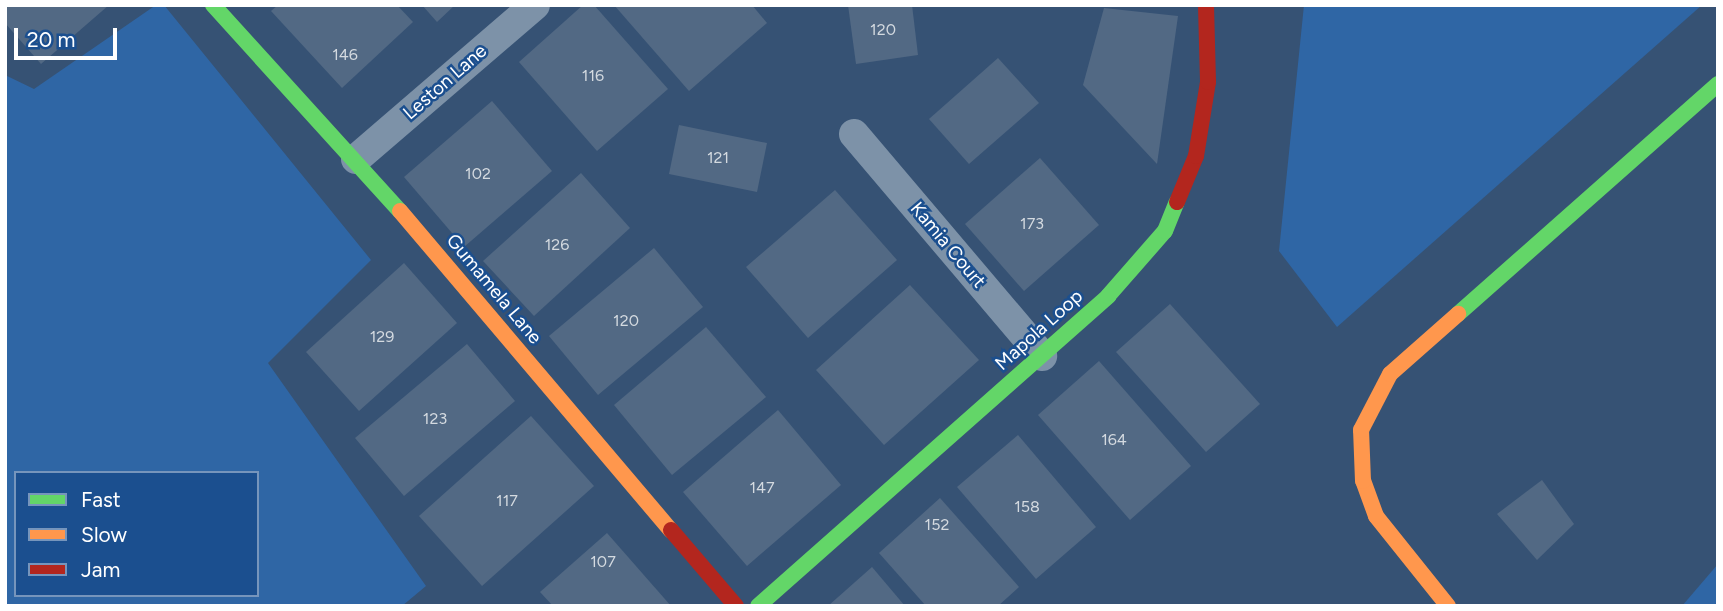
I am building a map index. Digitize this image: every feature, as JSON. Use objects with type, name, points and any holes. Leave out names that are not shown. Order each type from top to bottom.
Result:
[{"type":"street","name":"Gumamela Lane","points":[[214,5],[356,159],[736,606]]},
{"type":"street","name":"Leston Lane","points":[[356,159],[534,5]]},
{"type":"street","name":"Mapola Loop","points":[[758,606],[1108,296],[1165,230],[1196,156],[1208,82],[1206,5]]},
{"type":"street","points":[[1448,606],[1376,516],[1363,481],[1361,430],[1372,400],[1390,374],[1718,84]]},
{"type":"street","name":"Kamia Court","points":[[854,134],[1042,355]]},
{"type":"shaded area","points":[[156,5],[164,5],[371,260],[268,363],[426,586],[402,606],[5,606],[5,75],[34,89]]},
{"type":"shaded area","points":[[1304,5],[1702,5],[1337,327],[1279,251]]},
{"type":"shaded area","points":[[1718,564],[1718,606],[1682,606]]},
{"type":"building","points":[[5,5],[109,5],[41,64],[5,23]]},
{"type":"building","points":[[278,5],[397,5],[413,22],[342,88],[271,11]]},
{"type":"building","points":[[422,5],[455,5],[437,22]]},
{"type":"building","points":[[583,5],[594,5],[668,89],[597,151],[519,62]]},
{"type":"building","points":[[614,5],[752,5],[767,23],[689,91]]},
{"type":"building","points":[[848,5],[912,5],[918,55],[856,64]]},
{"type":"building","points":[[1104,8],[1178,16],[1157,164],[1083,85]]},
{"type":"building","points":[[998,58],[1039,103],[969,164],[929,119]]},
{"type":"building","points":[[492,101],[552,171],[464,247],[404,177]]},
{"type":"building","points":[[679,125],[767,143],[757,192],[669,174]]},
{"type":"building","points":[[1040,158],[1099,225],[1024,291],[965,224]]},
{"type":"building","points":[[581,173],[630,228],[534,316],[483,261]]},
{"type":"building","points":[[835,190],[897,260],[808,338],[746,267]]},
{"type":"building","points":[[654,248],[703,307],[598,395],[549,336]]},
{"type":"building","points":[[404,263],[457,323],[359,411],[306,352]]},
{"type":"building","points":[[910,285],[979,360],[884,445],[816,370]]},
{"type":"building","points":[[1170,304],[1260,404],[1206,452],[1116,352]]},
{"type":"building","points":[[706,327],[766,397],[672,475],[614,405]]},
{"type":"building","points":[[467,344],[515,401],[404,496],[355,438]]},
{"type":"building","points":[[1099,361],[1191,466],[1130,520],[1038,415]]},
{"type":"building","points":[[778,410],[841,485],[747,566],[683,492]]},
{"type":"building","points":[[531,416],[594,486],[482,586],[419,516]]},
{"type":"building","points":[[1018,435],[1096,527],[1036,579],[957,487]]},
{"type":"building","points":[[1542,480],[1574,524],[1537,560],[1497,514]]},
{"type":"building","points":[[940,498],[1019,587],[998,606],[926,606],[879,553]]},
{"type":"building","points":[[607,533],[671,606],[553,606],[540,592]]},
{"type":"building","points":[[872,567],[905,606],[828,606]]},
{"type":"traffic: fast","points":[[213,5],[400,211]]},
{"type":"traffic: fast","points":[[1458,314],[1718,84]]},
{"type":"traffic: fast","points":[[758,606],[1108,296],[1165,231],[1177,202]]},
{"type":"traffic: slow","points":[[400,211],[671,530]]},
{"type":"traffic: slow","points":[[1448,606],[1376,516],[1363,481],[1361,430],[1390,374],[1458,314]]},
{"type":"traffic: jam","points":[[1177,202],[1196,156],[1208,82],[1206,5]]},
{"type":"traffic: jam","points":[[671,530],[736,606]]}]
